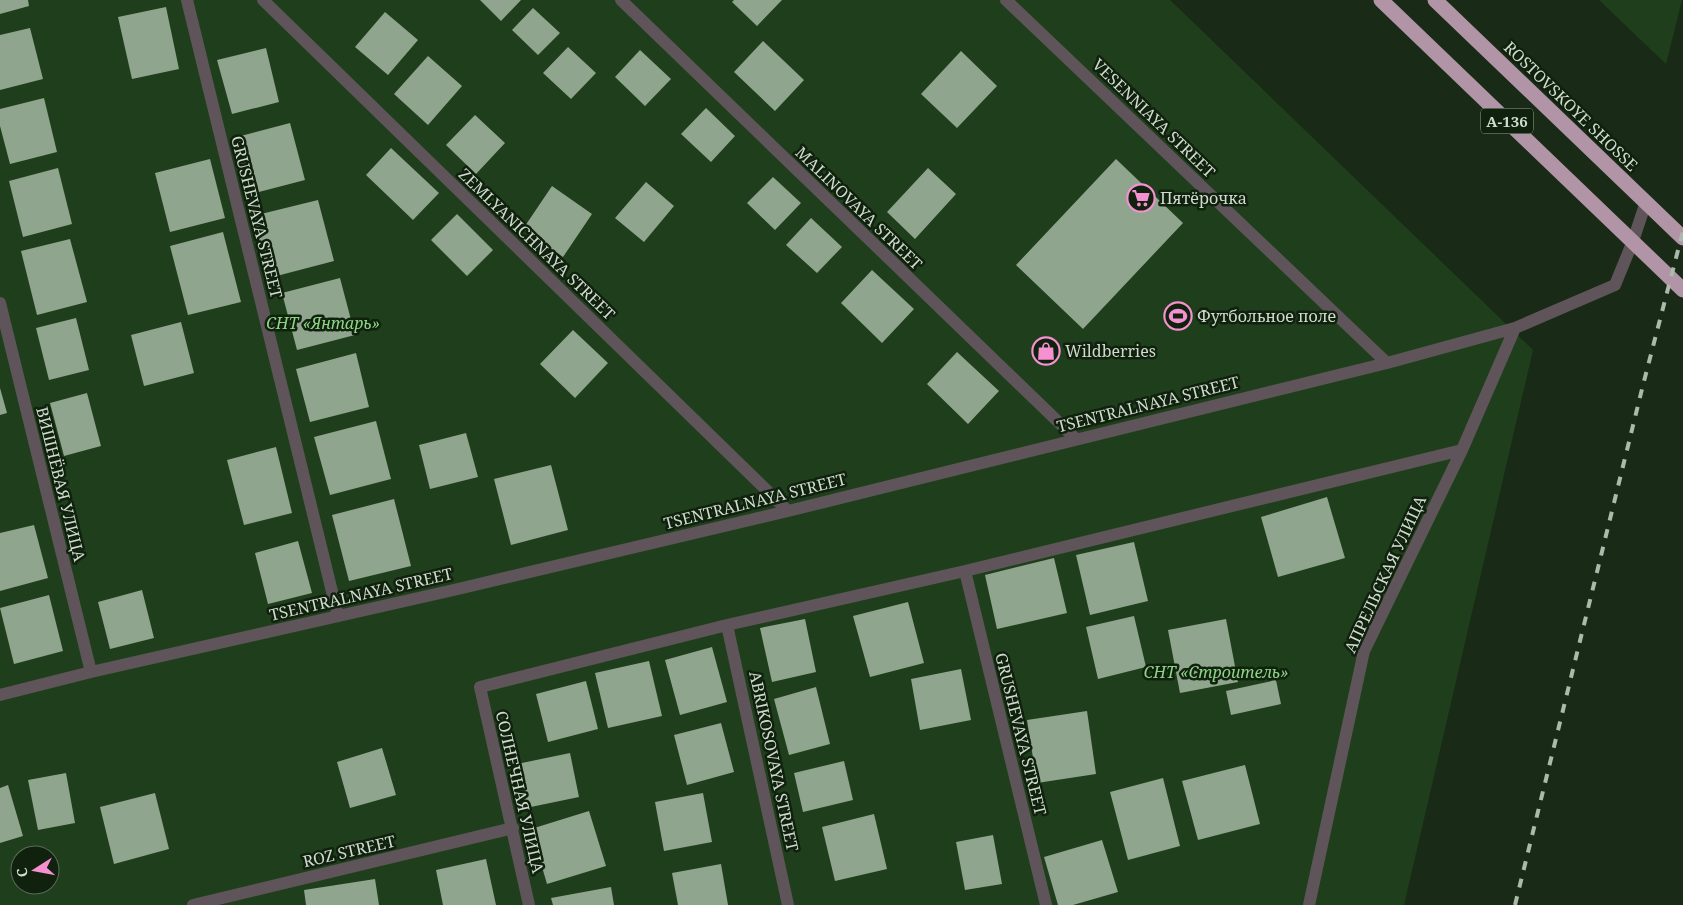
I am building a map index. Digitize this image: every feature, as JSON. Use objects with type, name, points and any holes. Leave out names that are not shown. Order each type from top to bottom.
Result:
[{"type":"highway","name":"А-136","points":[[1381,0],[1683,290]]},
{"type":"highway","name":"ROSTOVSKOYE SHOSSE","points":[[1435,0],[1683,238]]},
{"type":"street","name":"GRUSHEVAYA STREET","points":[[187,0],[338,616]]},
{"type":"street","name":"ZEMLYANICHNAYA STREET","points":[[264,0],[788,511]]},
{"type":"street","name":"MALINOVAYA STREET","points":[[621,0],[1076,438]]},
{"type":"street","name":"VESENNIAYA STREET","points":[[1006,0],[1388,362]]},
{"type":"street","name":"TSENTRALNAYA STREET","points":[[0,695],[91,672],[788,511],[1388,362],[1515,328],[1615,285],[1646,202]]},
{"type":"street","name":"ВИШНЁВАЯ УЛИЦА","points":[[0,303],[91,672]]},
{"type":"street","name":"АПРЕЛЬСКАЯ УЛИЦА","points":[[1309,905],[1364,651],[1462,450],[1515,328]]},
{"type":"street","points":[[727,625],[965,571],[1462,450]]},
{"type":"street","name":"GRUSHEVAYA STREET","points":[[965,571],[1046,905]]},
{"type":"street","name":"СОЛНЕЧНАЯ УЛИЦА","points":[[529,905],[480,687],[727,625]]},
{"type":"street","name":"ABRIKOSOVAYA STREET","points":[[727,625],[788,905]]},
{"type":"street","name":"ROZ STREET","points":[[193,905],[512,828]]},
{"type":"green space","points":[[0,0],[1170,0],[1533,350],[1404,905],[0,905]]},
{"type":"green space","points":[[1599,0],[1682,0],[1666,64]]},
{"type":"building","points":[[0,0],[28,0],[29,6],[0,14]]},
{"type":"building","points":[[480,0],[521,0],[501,21]]},
{"type":"building","points":[[734,0],[782,0],[757,26],[732,2]]},
{"type":"building","points":[[166,7],[179,69],[132,79],[118,17]]},
{"type":"building","points":[[533,8],[560,33],[538,55],[512,30]]},
{"type":"building","points":[[385,12],[418,40],[388,75],[355,47]]},
{"type":"building","points":[[30,28],[43,79],[0,90],[0,35]]},
{"type":"building","points":[[763,41],[804,80],[775,111],[734,72]]},
{"type":"building","points":[[568,47],[596,73],[571,99],[543,73]]},
{"type":"building","points":[[266,48],[279,102],[232,114],[217,60]]},
{"type":"building","points":[[640,50],[671,79],[645,106],[615,77]]},
{"type":"building","points":[[961,51],[997,86],[957,128],[921,94]]},
{"type":"building","points":[[428,56],[462,86],[428,125],[394,94]]},
{"type":"building","points":[[44,98],[57,152],[10,164],[0,126],[0,109]]},
{"type":"building","points":[[706,108],[735,136],[711,162],[681,134]]},
{"type":"building","points":[[475,115],[505,143],[476,174],[446,145]]},
{"type":"building","points":[[290,123],[305,180],[247,195],[233,138]]},
{"type":"building","points":[[391,148],[439,193],[413,220],[366,175]]},
{"type":"building","points":[[210,159],[225,218],[170,232],[155,173]]},
{"type":"building","points":[[1116,159],[1183,223],[1083,329],[1016,265]]},
{"type":"building","points":[[58,168],[72,224],[23,237],[9,181]]},
{"type":"building","points":[[928,168],[956,194],[915,239],[887,212]]},
{"type":"building","points":[[773,177],[801,203],[775,230],[747,203]]},
{"type":"building","points":[[646,182],[674,206],[644,242],[615,218]]},
{"type":"building","points":[[552,186],[592,214],[563,257],[523,229]]},
{"type":"building","points":[[318,200],[334,261],[269,278],[253,216]]},
{"type":"building","points":[[457,214],[493,250],[467,276],[431,240]]},
{"type":"building","points":[[811,218],[842,247],[817,273],[786,245]]},
{"type":"building","points":[[223,232],[241,302],[188,315],[170,246]]},
{"type":"building","points":[[70,239],[87,302],[37,315],[21,251]]},
{"type":"building","points":[[872,270],[914,309],[882,343],[841,303]]},
{"type":"building","points":[[340,278],[355,335],[297,350],[282,293]]},
{"type":"building","points":[[76,318],[89,370],[49,380],[36,328]]},
{"type":"building","points":[[181,322],[194,373],[144,386],[131,335]]},
{"type":"building","points":[[573,330],[608,363],[575,398],[540,364]]},
{"type":"building","points":[[957,352],[999,391],[968,424],[927,384]]},
{"type":"building","points":[[356,353],[369,407],[310,422],[296,369]]},
{"type":"building","points":[[0,388],[7,413],[0,415]]},
{"type":"building","points":[[87,393],[101,446],[64,456],[50,403]]},
{"type":"building","points":[[376,421],[391,479],[330,495],[314,437]]},
{"type":"building","points":[[466,433],[478,477],[430,489],[419,445]]},
{"type":"building","points":[[276,447],[292,513],[244,525],[227,460]]},
{"type":"building","points":[[551,465],[568,530],[511,545],[494,479]]},
{"type":"building","points":[[1327,497],[1345,558],[1278,577],[1261,517]]},
{"type":"building","points":[[394,499],[411,566],[349,581],[332,515]]},
{"type":"building","points":[[34,525],[48,578],[0,591],[0,533]]},
{"type":"building","points":[[298,541],[312,593],[268,604],[255,553]]},
{"type":"building","points":[[1134,542],[1148,601],[1090,615],[1076,555]]},
{"type":"building","points":[[1054,558],[1067,613],[997,629],[985,575]]},
{"type":"building","points":[[142,590],[154,638],[110,649],[98,602]]},
{"type":"building","points":[[49,595],[63,651],[14,664],[0,608]]},
{"type":"building","points":[[908,602],[924,663],[870,677],[853,616]]},
{"type":"building","points":[[1134,616],[1146,667],[1098,679],[1086,627]]},
{"type":"building","points":[[805,619],[816,672],[772,682],[760,628]]},
{"type":"building","points":[[1226,619],[1238,682],[1180,693],[1168,630]]},
{"type":"building","points":[[712,647],[727,702],[680,715],[665,660]]},
{"type":"building","points":[[649,661],[662,716],[608,728],[595,673]]},
{"type":"building","points":[[961,669],[971,720],[920,730],[911,679]]},
{"type":"building","points":[[1276,680],[1281,704],[1231,715],[1226,691]]},
{"type":"building","points":[[586,681],[598,729],[548,742],[536,694]]},
{"type":"building","points":[[816,687],[830,744],[789,755],[774,699]]},
{"type":"building","points":[[1087,711],[1096,774],[1037,783],[1027,720]]},
{"type":"building","points":[[721,723],[734,772],[687,785],[674,735]]},
{"type":"building","points":[[382,748],[396,795],[350,808],[337,762]]},
{"type":"building","points":[[570,753],[579,797],[526,808],[517,764]]},
{"type":"building","points":[[844,761],[853,800],[803,812],[794,773]]},
{"type":"building","points":[[1245,765],[1260,824],[1198,840],[1182,781]]},
{"type":"building","points":[[66,773],[75,823],[38,830],[28,780]]},
{"type":"building","points":[[1163,778],[1180,846],[1128,860],[1110,792]]},
{"type":"building","points":[[8,785],[23,836],[0,843],[0,788]]},
{"type":"building","points":[[155,793],[169,849],[114,864],[100,807]]},
{"type":"building","points":[[703,793],[712,842],[664,851],[655,802]]},
{"type":"building","points":[[589,811],[606,866],[547,884],[531,829]]},
{"type":"building","points":[[874,814],[887,869],[835,881],[822,827]]},
{"type":"building","points":[[993,835],[1002,884],[965,890],[956,842]]},
{"type":"building","points":[[1102,840],[1118,892],[1073,905],[1058,905],[1044,857]]},
{"type":"building","points":[[486,859],[496,905],[443,905],[436,870]]},
{"type":"building","points":[[721,864],[728,905],[678,905],[672,873]]},
{"type":"building","points":[[375,879],[379,905],[306,905],[304,890]]},
{"type":"building","points":[[611,887],[614,905],[553,905],[551,898]]},
{"type":"railway","points":[[1515,905],[1643,385],[1683,231]]},
{"type":"place","name":"Пятёрочка","points":[[1141,198]]},
{"type":"place","name":"Футбольное поле","points":[[1178,316]]},
{"type":"place","name":"Wildberries","points":[[1046,351]]},
{"type":"park label","name":"СНТ «Янтарь»","points":[[323,323]]},
{"type":"park label","name":"СНТ «Строитель»","points":[[1216,672]]}]
